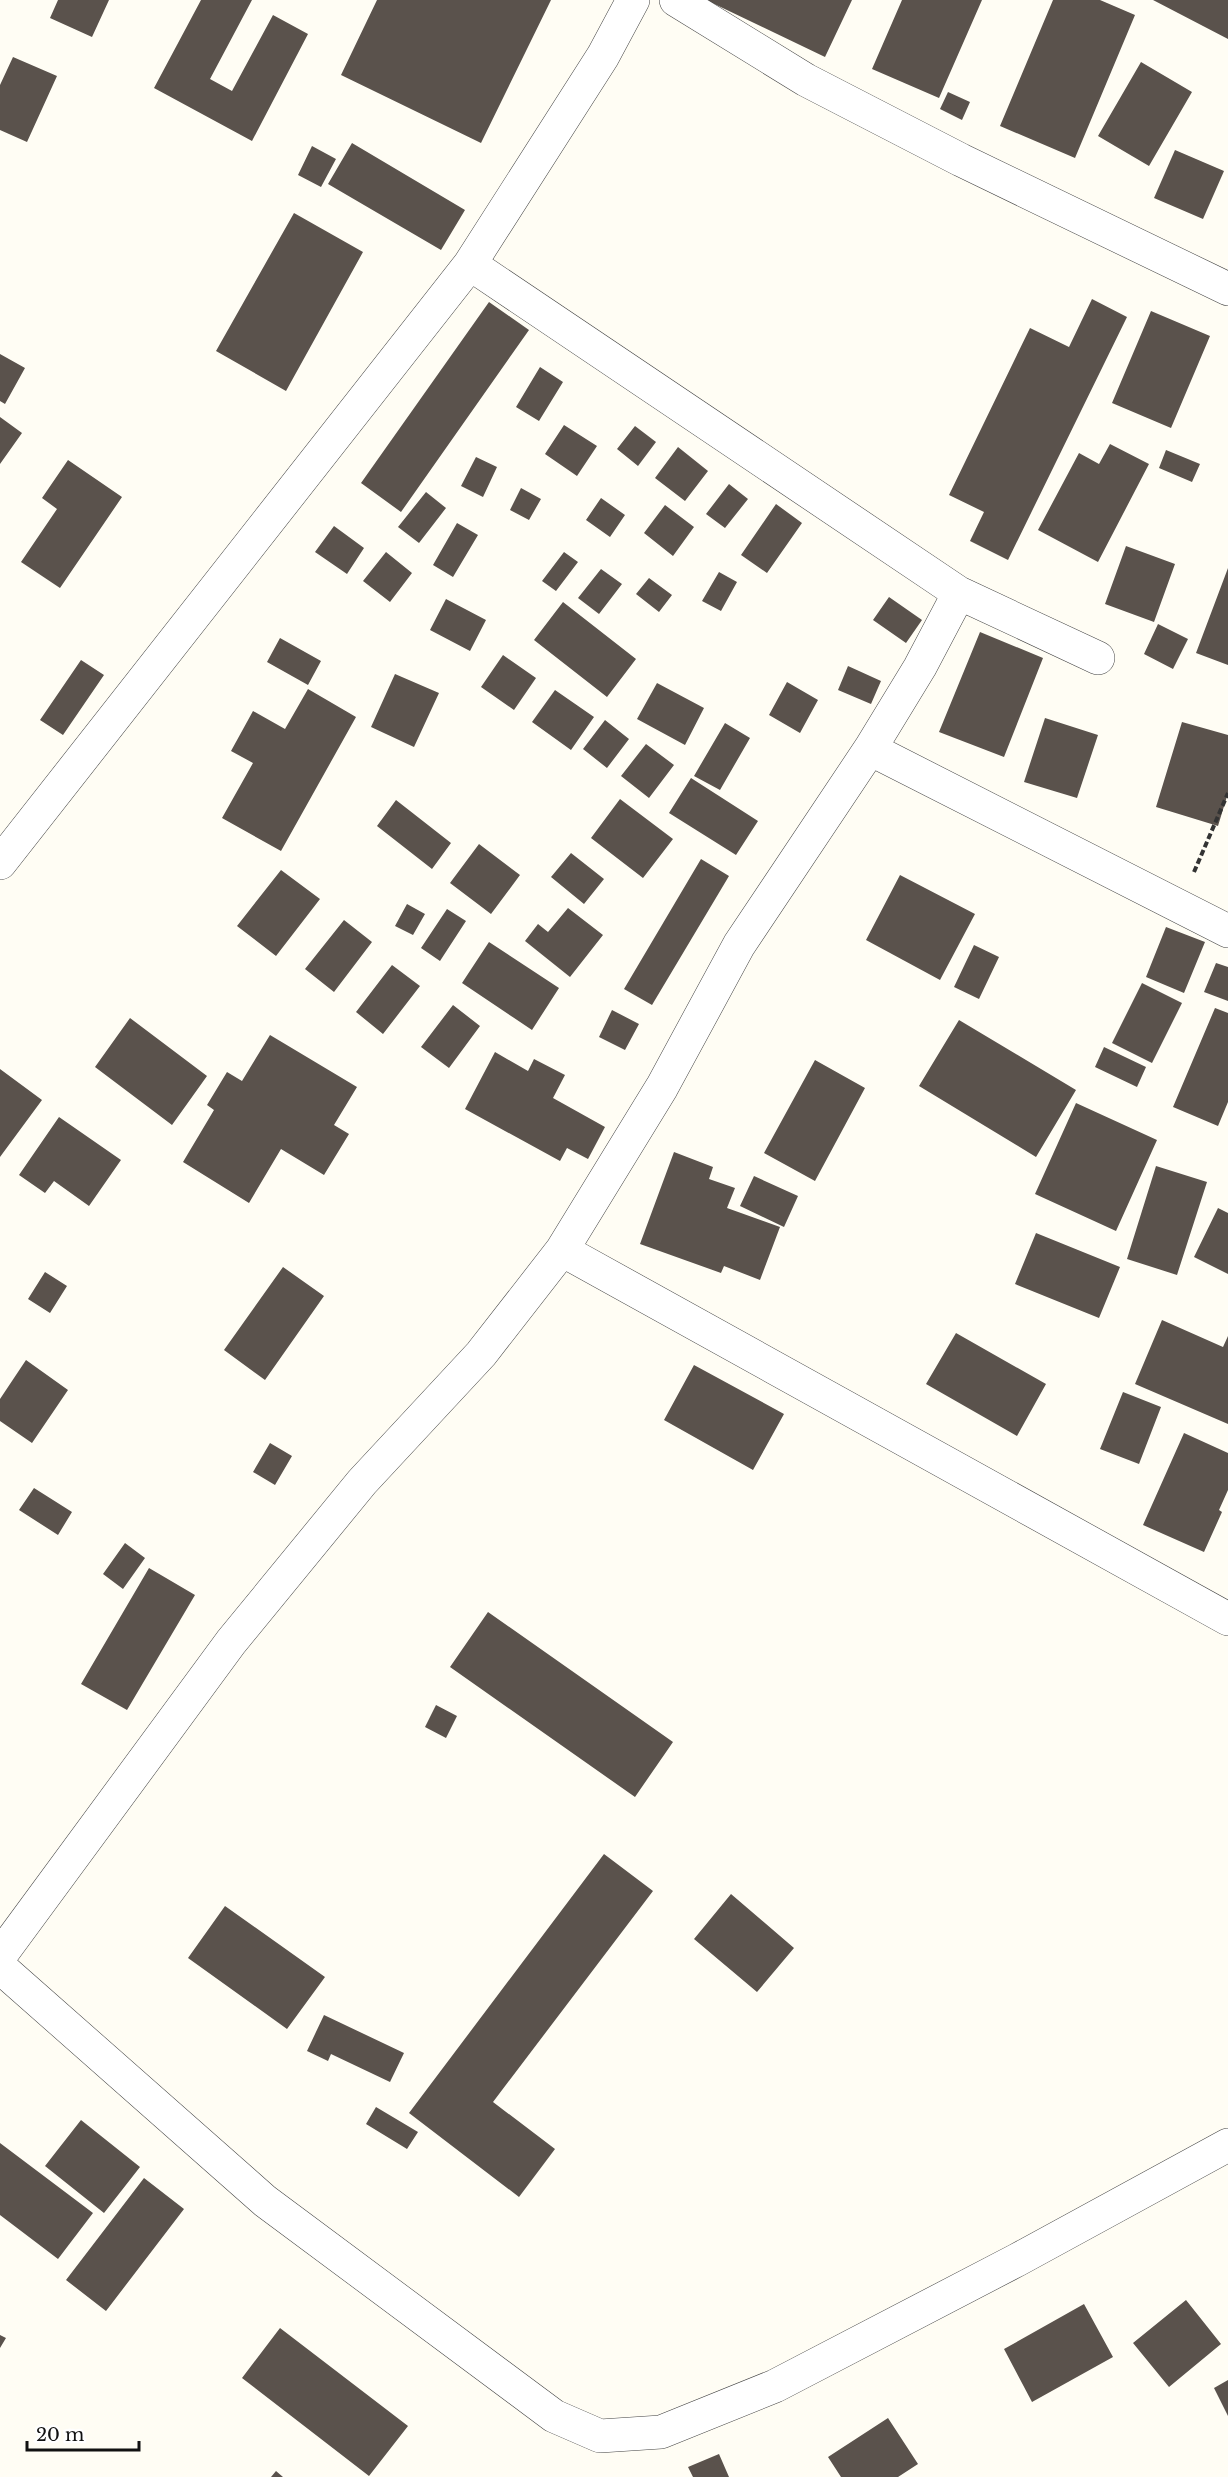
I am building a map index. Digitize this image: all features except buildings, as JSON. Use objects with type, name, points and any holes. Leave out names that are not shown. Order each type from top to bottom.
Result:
[{"type":"street","points":[[0,863],[470,264],[603,56],[633,0]]},
{"type":"street","points":[[676,0],[806,80],[961,160],[1228,290]]},
{"type":"street","points":[[470,264],[959,593],[1098,658]]},
{"type":"street","points":[[0,1956],[231,1642],[362,1482],[481,1354],[562,1250],[662,1087],[739,945],[870,748],[920,667],[959,593]]},
{"type":"street","points":[[870,748],[1228,931]]},
{"type":"street","points":[[562,1250],[1228,1619]]},
{"type":"street","points":[[0,1967],[265,2202],[554,2416],[600,2436],[660,2432],[775,2386],[1017,2260],[1228,2145]]},
{"type":"path","points":[[1179,905],[1228,793]]}]
